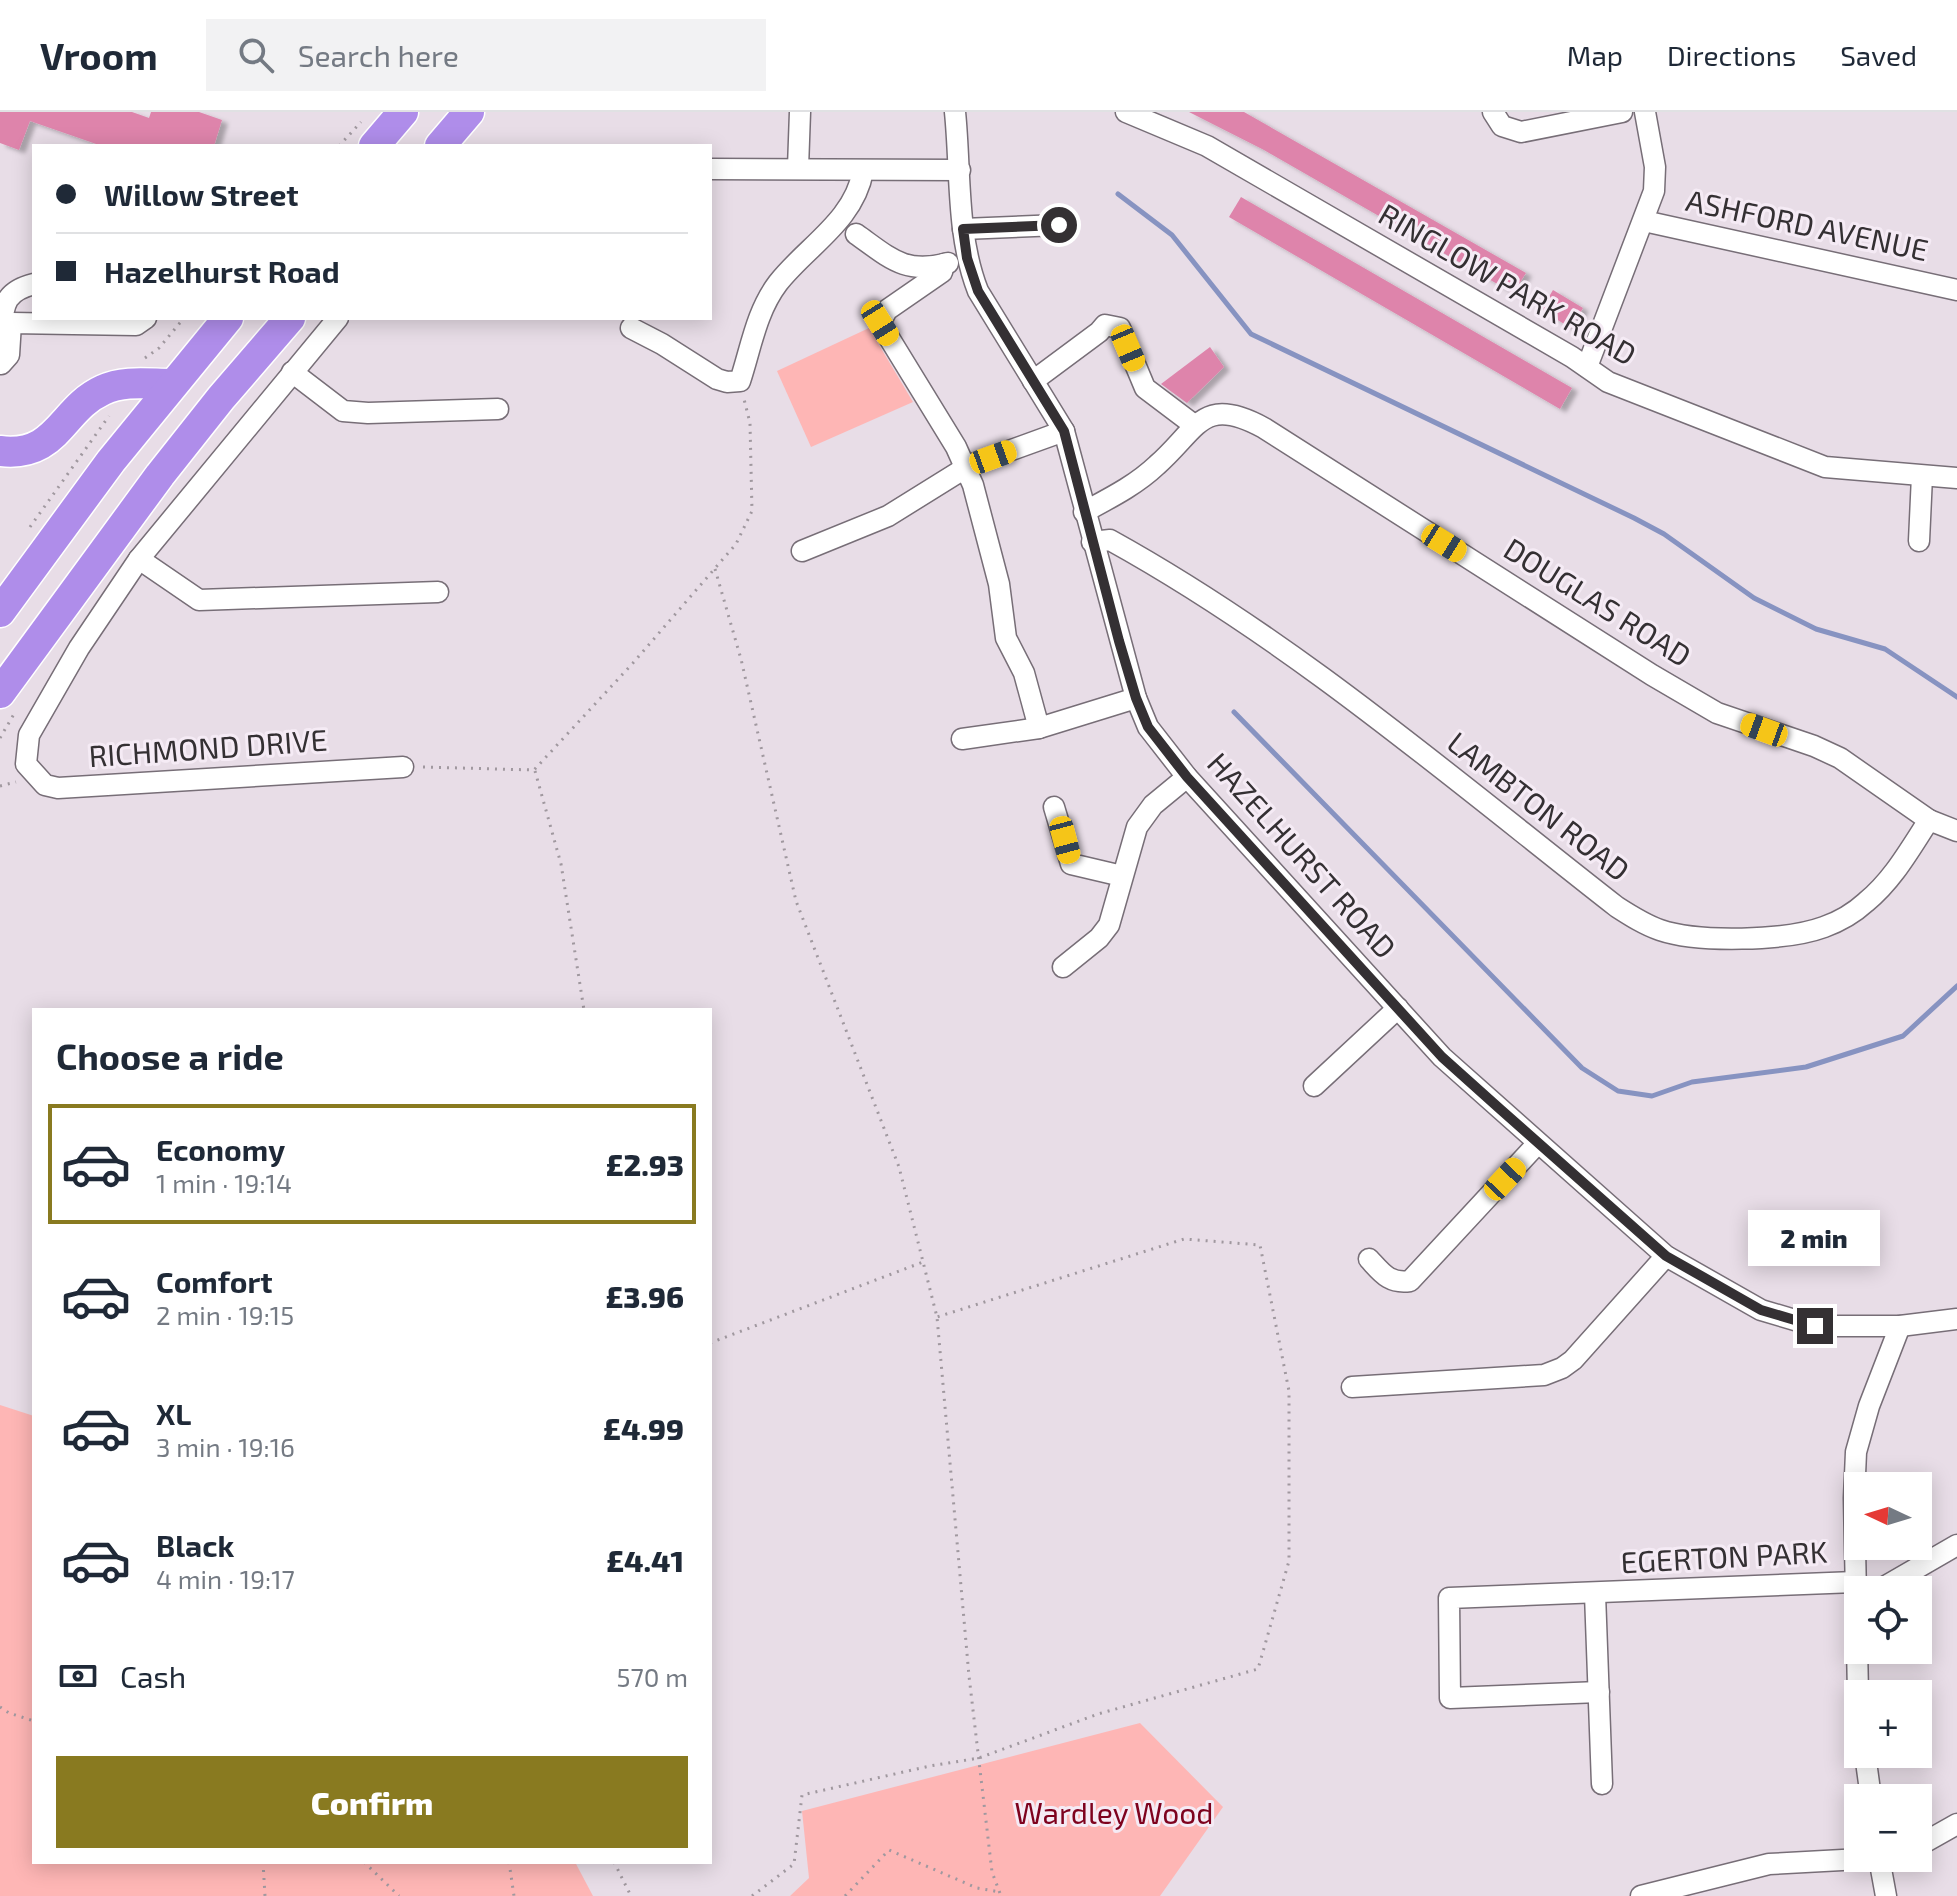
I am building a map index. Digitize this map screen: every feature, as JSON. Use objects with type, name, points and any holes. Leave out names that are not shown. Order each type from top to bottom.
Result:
[{"type":"highway","points":[[376,144],[403,112]]},
{"type":"highway","points":[[442,144],[469,112]]},
{"type":"highway","points":[[0,612],[111,461],[226,320]]},
{"type":"highway","points":[[5,687],[195,431],[288,320]]},
{"type":"highway","points":[[0,451],[23,451],[41,445],[60,431],[80,406],[103,390],[129,384],[171,384]]},
{"type":"street","points":[[798,168],[800,112]]},
{"type":"street","name":"HAZELHURST ROAD","points":[[955,112],[963,229],[967,258],[978,291],[1064,431],[1136,698],[1148,727],[1187,777],[1442,1057],[1666,1256],[1761,1310],[1815,1326],[1900,1326],[1957,1319]]},
{"type":"street","name":"RINGLOW PARK ROAD","points":[[1126,112],[1169,120],[1207,146],[1608,382],[1825,467],[1957,478]]},
{"type":"street","points":[[1493,112],[1502,126],[1521,132],[1622,112]]},
{"type":"street","points":[[1587,367],[1644,221],[1656,179],[1645,112]]},
{"type":"street","points":[[712,169],[960,170]]},
{"type":"street","points":[[631,328],[669,338],[717,379],[740,381],[755,330],[778,284],[845,212],[860,189],[863,171]]},
{"type":"street","name":"ASHFORD AVENUE","points":[[1644,221],[1957,290]]},
{"type":"street","points":[[963,229],[1059,225]]},
{"type":"street","points":[[856,234],[901,265],[915,269],[967,258]]},
{"type":"street","points":[[944,264],[942,272],[887,310],[880,323],[956,447],[973,485],[999,584],[1006,638],[1024,673],[1039,728]]},
{"type":"street","points":[[0,336],[5,303],[16,288],[32,284]]},
{"type":"street","points":[[0,365],[9,355],[11,323],[136,325],[143,320]]},
{"type":"street","points":[[336,320],[139,559],[199,600],[438,592]]},
{"type":"street","points":[[1033,381],[1105,325],[1120,328],[1145,388],[1194,425],[1157,466],[1120,493],[1084,512]]},
{"type":"street","points":[[292,372],[343,411],[498,409]]},
{"type":"street","name":"DOUGLAS ROAD","points":[[1194,425],[1213,415],[1225,413],[1250,420],[1652,675],[1717,713],[1840,758],[1929,820]]},
{"type":"street","points":[[195,431],[225,454]]},
{"type":"street","points":[[802,551],[888,516],[965,468],[1064,431]]},
{"type":"street","points":[[1919,541],[1922,476]]},
{"type":"street","name":"LAMBTON ROAD","points":[[1092,542],[1110,540],[1251,626],[1617,907],[1658,930],[1684,936],[1735,938],[1822,928],[1845,917],[1891,877],[1929,820]]},
{"type":"street","name":"RICHMOND DRIVE","points":[[139,559],[79,648],[29,735],[26,764],[45,785],[58,788],[403,767]]},
{"type":"street","points":[[962,739],[1039,728],[1136,698]]},
{"type":"street","points":[[1063,967],[1099,938],[1109,925],[1137,827],[1153,805],[1187,777]]},
{"type":"street","points":[[1054,807],[1071,864],[1122,876]]},
{"type":"street","points":[[1929,820],[1957,831]]},
{"type":"street","points":[[1314,1086],[1398,1008]]},
{"type":"street","points":[[1369,1259],[1389,1280],[1399,1283],[1410,1281],[1538,1143]]},
{"type":"street","points":[[1352,1387],[1374,1393],[1554,1372],[1573,1360],[1666,1256]]},
{"type":"street","points":[[1856,1576],[1856,1452],[1869,1406],[1900,1326]]},
{"type":"street","points":[[1903,1576],[1957,1545]]},
{"type":"street","name":"EGERTON PARK","points":[[1599,1692],[1450,1698],[1449,1598],[1595,1594],[1844,1596]]},
{"type":"street","name":"EGERTON PARK","points":[[1595,1594],[1602,1784]]},
{"type":"street","points":[[1932,1838],[1957,1824]]},
{"type":"street","points":[[1641,1896],[1769,1864],[1844,1861]]},
{"type":"street","points":[[1885,1872],[1886,1896]]},
{"type":"path","points":[[341,144],[369,112]]},
{"type":"path","points":[[403,767],[534,770],[633,663],[736,544],[752,511],[750,423],[740,381]]},
{"type":"path","points":[[27,531],[110,415]]},
{"type":"path","points":[[715,569],[741,659],[796,901],[899,1167],[937,1317],[979,1758],[992,1872],[1000,1894]]},
{"type":"path","points":[[534,770],[561,864],[584,1008]]},
{"type":"path","points":[[752,1896],[794,1864],[802,1795],[979,1758],[1098,1714],[1258,1669],[1289,1561],[1289,1391],[1260,1245],[1184,1239],[937,1317]]},
{"type":"path","points":[[712,1342],[923,1262]]},
{"type":"path","points":[[0,1707],[32,1720]]},
{"type":"path","points":[[845,1896],[889,1850],[977,1888],[1000,1894]]},
{"type":"path","points":[[263,1864],[265,1896]]},
{"type":"path","points":[[366,1864],[399,1896]]},
{"type":"path","points":[[509,1864],[514,1896]]},
{"type":"path","points":[[615,1864],[631,1896]]},
{"type":"green space","points":[[869,328],[913,402],[811,447],[777,371]]},
{"type":"green space","points":[[0,1405],[32,1415],[32,1864],[576,1864],[593,1896],[0,1896]]},
{"type":"green space","name":"Wardley Wood","points":[[1140,1723],[1223,1807],[1160,1896],[790,1896],[809,1878],[802,1811]]},
{"type":"building","points":[[0,112],[132,112],[149,118],[151,112],[199,112],[222,120],[215,144],[96,144],[30,121],[19,150],[0,143]]},
{"type":"building","points":[[1189,112],[1244,112],[1526,273],[1513,293],[1264,150]]},
{"type":"building","points":[[1241,197],[1572,388],[1560,409],[1229,217]]},
{"type":"building","points":[[1553,290],[1583,308],[1571,328],[1541,310]]},
{"type":"building","points":[[1210,347],[1224,367],[1187,403],[1161,384]]},
{"type":"waterway","points":[[1118,194],[1172,235],[1251,334],[1634,518],[1664,534],[1754,598],[1816,629],[1885,649],[1957,697]]},
{"type":"waterway","points":[[1234,712],[1582,1068],[1618,1091],[1652,1096],[1692,1082],[1806,1067],[1903,1036],[1957,986]]},
{"type":"route","points":[[1059,225],[963,229],[967,258],[978,291],[1064,431],[1119,641],[1148,727],[1187,777],[1442,1057],[1666,1256],[1761,1310],[1815,1326]]}]
